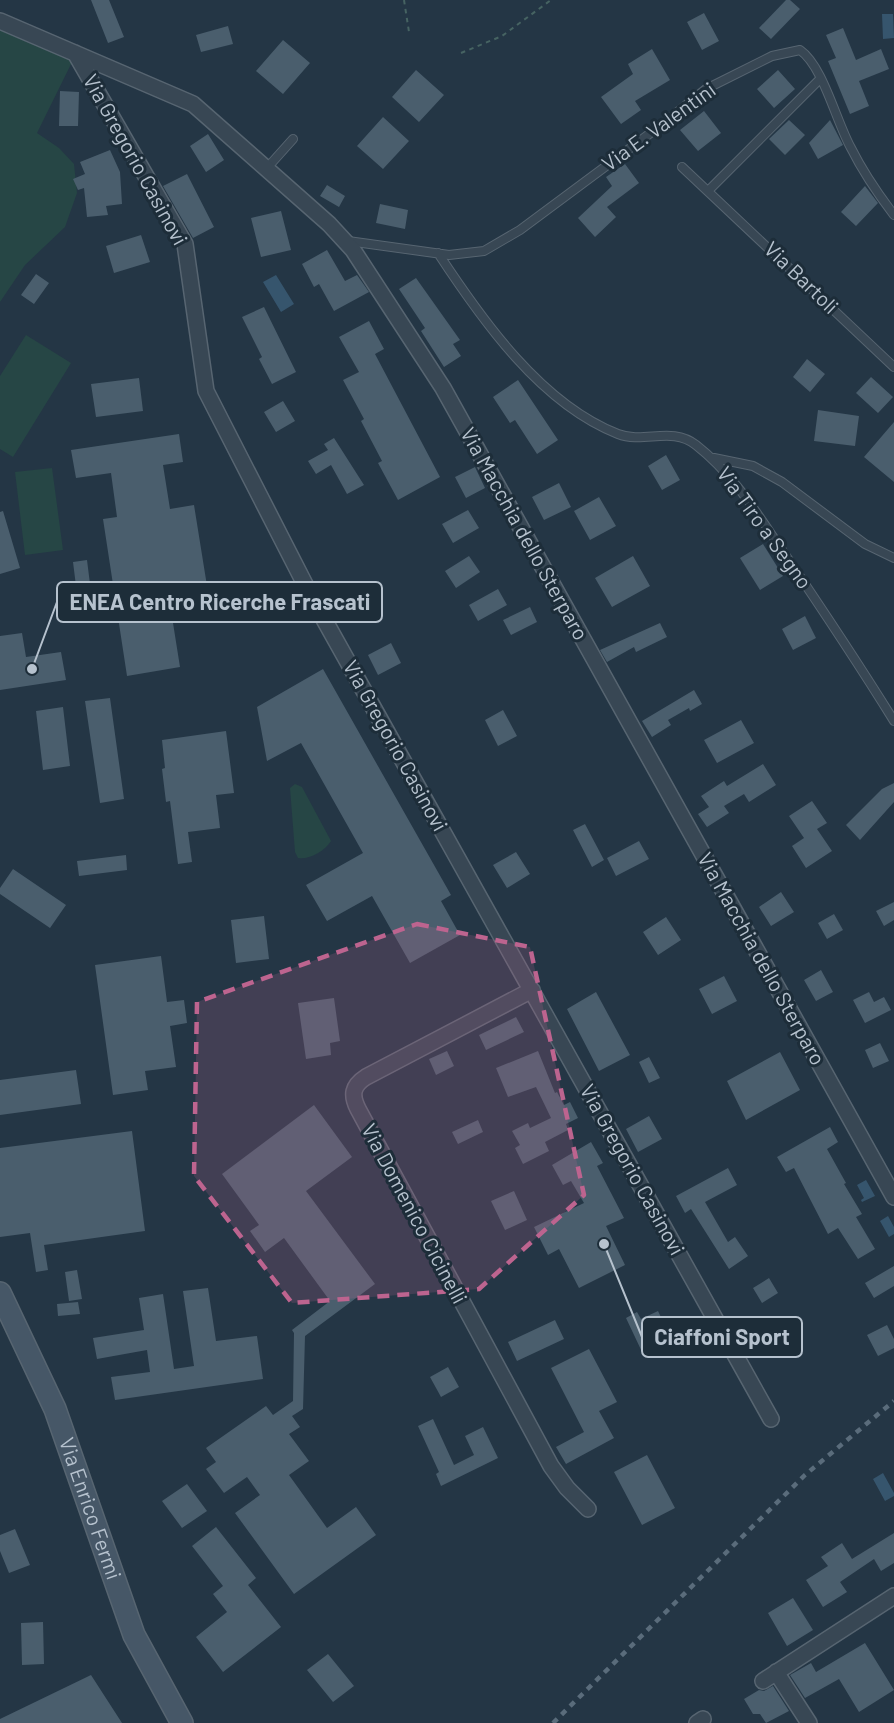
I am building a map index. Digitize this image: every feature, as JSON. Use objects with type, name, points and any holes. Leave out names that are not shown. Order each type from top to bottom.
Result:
[{"type":"street","name":"Via Macchia dello Sterparo","points":[[0,21],[193,104],[346,241],[438,379],[894,1197]]},
{"type":"street","name":"Via Gregorio Casinovi","points":[[75,53],[185,244],[206,391],[311,596],[771,1419]]},
{"type":"street","name":"Via Domenico Cicinelli","points":[[532,990],[366,1077],[355,1086],[353,1095],[358,1109],[551,1466],[567,1488],[588,1509]]},
{"type":"street","name":"Via Enrico Fermi","points":[[0,1293],[56,1409],[134,1635],[182,1723]]},
{"type":"street","points":[[763,1681],[894,1596]]},
{"type":"street","points":[[776,1672],[809,1723]]},
{"type":"lane","name":"Via E. Valentini","points":[[346,241],[438,253],[476,253],[501,242],[664,123],[706,88],[772,56],[800,50],[809,56],[818,71],[850,147],[878,195],[894,214]]},
{"type":"lane","points":[[708,191],[820,79]]},
{"type":"lane","points":[[267,168],[293,139]]},
{"type":"lane","name":"Via Bartoli","points":[[682,167],[894,367]]},
{"type":"lane","name":"Via Tiro a Segno","points":[[438,253],[477,310],[535,376],[565,404],[615,433],[636,438],[679,436],[690,440],[711,458],[739,489],[838,633],[894,721]]},
{"type":"lane","points":[[711,458],[753,466],[773,477],[865,544],[894,558]]},
{"type":"path","points":[[404,0],[409,32]]},
{"type":"path","points":[[461,52],[502,36],[551,0]]},
{"type":"highlighted area","points":[[417,924],[530,947],[584,1195],[479,1289],[292,1303],[194,1176],[197,1002]]},
{"type":"green space","points":[[0,26],[74,58],[37,133],[59,148],[74,164],[77,193],[65,227],[25,265],[0,302]]},
{"type":"green space","points":[[26,335],[71,363],[13,457],[0,449],[0,376]]},
{"type":"green space","points":[[52,468],[63,550],[25,555],[15,472]]},
{"type":"green space","points":[[295,784],[302,787],[331,841],[325,848],[307,858],[298,858],[295,852],[290,788]]},
{"type":"water","points":[[882,14],[893,14],[894,38],[883,39]]},
{"type":"water","points":[[276,275],[294,304],[281,312],[263,282]]},
{"type":"water","points":[[866,1180],[875,1196],[862,1202],[864,1198],[857,1185]]},
{"type":"water","points":[[888,1216],[894,1227],[894,1234],[889,1237],[880,1221]]},
{"type":"water","points":[[883,1473],[894,1493],[894,1496],[885,1501],[873,1479]]},
{"type":"building","points":[[91,0],[109,0],[124,37],[108,43]]},
{"type":"building","points":[[786,0],[790,0],[800,9],[771,39],[759,28]]},
{"type":"building","points":[[704,13],[719,41],[702,50],[687,22]]},
{"type":"building","points":[[228,26],[233,44],[201,52],[196,35]]},
{"type":"building","points":[[843,28],[856,60],[881,49],[889,69],[859,81],[869,106],[850,114],[828,61],[836,58],[826,35]]},
{"type":"building","points":[[283,40],[310,63],[283,94],[256,71]]},
{"type":"building","points":[[652,49],[670,80],[635,101],[641,110],[621,124],[601,97],[633,74],[628,64]]},
{"type":"building","points":[[416,70],[444,95],[419,122],[392,97]]},
{"type":"building","points":[[778,70],[795,89],[774,108],[757,89]]},
{"type":"building","points":[[60,91],[79,92],[78,126],[59,126]]},
{"type":"building","points":[[704,111],[721,133],[698,151],[680,130]]},
{"type":"building","points":[[383,117],[409,141],[383,169],[357,146]]},
{"type":"building","points":[[789,120],[805,135],[785,155],[769,139]]},
{"type":"building","points":[[830,120],[843,145],[818,159],[809,143]]},
{"type":"building","points":[[208,134],[224,160],[206,172],[190,146]]},
{"type":"building","points":[[110,150],[120,172],[122,204],[106,206],[108,215],[87,217],[84,188],[78,190],[73,179],[85,174],[80,162]]},
{"type":"building","points":[[625,164],[639,183],[607,207],[616,217],[595,237],[578,218],[612,186],[606,177]]},
{"type":"building","points":[[187,174],[214,227],[193,238],[163,186]]},
{"type":"building","points":[[327,185],[345,196],[339,207],[320,196]]},
{"type":"building","points":[[865,186],[878,203],[856,226],[841,212]]},
{"type":"building","points":[[380,204],[408,210],[405,229],[376,223]]},
{"type":"building","points":[[281,211],[291,250],[261,257],[251,218]]},
{"type":"building","points":[[141,235],[150,262],[114,273],[106,246]]},
{"type":"building","points":[[327,250],[345,281],[357,275],[369,292],[334,311],[319,284],[314,287],[302,264]]},
{"type":"building","points":[[36,274],[49,283],[34,304],[21,295]]},
{"type":"building","points":[[416,278],[460,340],[453,344],[461,356],[444,367],[421,331],[425,328],[399,289]]},
{"type":"building","points":[[264,307],[296,372],[272,384],[259,359],[262,357],[242,317]]},
{"type":"building","points":[[369,321],[384,349],[375,354],[440,477],[398,500],[378,463],[382,461],[361,421],[364,419],[343,380],[359,372],[339,337]]},
{"type":"building","points":[[807,359],[825,374],[810,392],[793,377]]},
{"type":"building","points":[[871,377],[893,397],[878,413],[856,393]]},
{"type":"building","points":[[139,378],[143,411],[96,417],[91,384]]},
{"type":"building","points":[[518,380],[558,440],[537,454],[515,420],[510,423],[493,397]]},
{"type":"building","points":[[283,401],[295,421],[276,432],[264,412]]},
{"type":"building","points":[[818,410],[859,416],[855,446],[814,441]]},
{"type":"building","points":[[894,422],[894,482],[864,457]]},
{"type":"building","points":[[179,434],[183,462],[163,465],[170,509],[194,505],[212,617],[173,623],[180,667],[127,676],[103,519],[117,517],[111,473],[76,478],[71,450]]},
{"type":"building","points":[[334,438],[364,485],[347,494],[331,465],[316,474],[308,461],[328,450],[324,444]]},
{"type":"building","points":[[666,455],[680,480],[662,490],[648,466]]},
{"type":"building","points":[[475,467],[485,488],[466,498],[455,477]]},
{"type":"building","points":[[559,483],[571,507],[544,520],[532,497]]},
{"type":"building","points":[[599,497],[616,526],[590,540],[574,511]]},
{"type":"building","points":[[468,510],[479,528],[453,543],[442,524]]},
{"type":"building","points":[[3,511],[20,568],[0,574],[0,512]]},
{"type":"building","points":[[763,544],[783,576],[760,590],[740,558]]},
{"type":"building","points":[[469,556],[480,572],[456,588],[445,571]]},
{"type":"building","points":[[633,556],[650,586],[612,607],[595,578]]},
{"type":"building","points":[[87,560],[90,584],[76,586],[73,562]]},
{"type":"building","points":[[498,589],[507,605],[478,621],[469,605]]},
{"type":"building","points":[[530,607],[537,622],[511,635],[503,620]]},
{"type":"building","points":[[805,616],[816,638],[793,650],[782,629]]},
{"type":"building","points":[[660,623],[667,637],[636,652],[634,647],[607,662],[600,650]]},
{"type":"building","points":[[22,633],[26,657],[61,652],[66,680],[0,690],[0,636]]},
{"type":"building","points":[[391,643],[401,663],[378,675],[368,655]]},
{"type":"building","points":[[323,669],[451,895],[441,901],[460,935],[410,963],[372,896],[327,921],[306,885],[363,853],[301,743],[267,761],[257,707]]},
{"type":"building","points":[[694,690],[702,704],[690,711],[689,708],[668,720],[671,725],[652,737],[642,721]]},
{"type":"building","points":[[110,698],[124,799],[100,803],[85,701]]},
{"type":"building","points":[[63,707],[70,766],[43,770],[36,711]]},
{"type":"building","points":[[503,710],[517,736],[498,746],[485,720]]},
{"type":"building","points":[[741,720],[754,743],[717,763],[704,740]]},
{"type":"building","points":[[226,731],[234,793],[216,795],[220,828],[188,832],[192,862],[178,864],[170,801],[166,802],[162,769],[165,768],[162,740]]},
{"type":"building","points":[[763,764],[776,785],[749,802],[744,794],[724,806],[729,813],[707,827],[698,814],[709,807],[701,796],[724,781],[727,786]]},
{"type":"building","points":[[894,783],[894,802],[860,840],[846,825],[882,789]]},
{"type":"building","points":[[812,801],[827,823],[817,829],[832,851],[806,868],[792,846],[804,838],[789,816]]},
{"type":"building","points":[[585,824],[604,860],[592,867],[573,830]]},
{"type":"building","points":[[639,841],[649,859],[616,876],[607,858]]},
{"type":"building","points":[[516,852],[530,874],[507,888],[493,865]]},
{"type":"building","points":[[126,855],[127,870],[79,876],[77,861]]},
{"type":"building","points":[[13,869],[66,905],[50,928],[0,894],[0,888]]},
{"type":"building","points":[[781,892],[794,912],[771,926],[759,907]]},
{"type":"building","points":[[894,902],[894,920],[884,926],[876,911]]},
{"type":"building","points":[[834,914],[843,930],[827,939],[818,923]]},
{"type":"building","points":[[264,916],[269,959],[236,963],[231,920]]},
{"type":"building","points":[[666,917],[681,940],[658,955],[643,932]]},
{"type":"building","points":[[161,956],[167,1002],[184,1000],[187,1023],[170,1026],[176,1067],[145,1071],[148,1090],[113,1095],[95,965]]},
{"type":"building","points":[[821,970],[833,992],[816,1001],[804,980]]},
{"type":"building","points":[[724,976],[737,1001],[712,1014],[699,989]]},
{"type":"building","points":[[596,992],[630,1055],[599,1071],[567,1009]]},
{"type":"building","points":[[869,992],[874,1002],[884,997],[891,1010],[865,1023],[853,1000]]},
{"type":"building","points":[[334,998],[340,1041],[330,1043],[331,1055],[306,1059],[298,1003]]},
{"type":"building","points":[[516,1017],[524,1032],[486,1050],[479,1035]]},
{"type":"building","points":[[880,1043],[889,1061],[873,1068],[865,1050]]},
{"type":"building","points":[[447,1051],[454,1066],[436,1075],[429,1059]]},
{"type":"building","points":[[538,1051],[555,1093],[557,1092],[564,1105],[570,1102],[578,1118],[566,1124],[568,1130],[545,1142],[549,1151],[523,1164],[515,1148],[520,1145],[512,1131],[528,1123],[530,1128],[551,1118],[536,1087],[508,1097],[496,1068]]},
{"type":"building","points":[[780,1052],[800,1090],[746,1120],[727,1081]]},
{"type":"building","points":[[649,1057],[660,1078],[649,1083],[639,1062]]},
{"type":"building","points":[[76,1070],[81,1104],[0,1115],[0,1080]]},
{"type":"building","points":[[314,1105],[352,1157],[306,1191],[375,1284],[305,1336],[303,1409],[292,1416],[300,1427],[289,1434],[309,1461],[289,1475],[327,1528],[356,1507],[376,1535],[294,1594],[235,1513],[260,1495],[247,1477],[224,1493],[206,1469],[216,1462],[206,1448],[266,1406],[273,1415],[293,1401],[294,1333],[292,1330],[330,1301],[284,1238],[265,1252],[250,1231],[259,1225],[222,1174]]},
{"type":"building","points":[[649,1116],[662,1139],[638,1152],[626,1129]]},
{"type":"building","points":[[478,1120],[483,1132],[458,1144],[452,1132]]},
{"type":"building","points":[[830,1127],[838,1142],[827,1149],[862,1214],[856,1217],[875,1249],[858,1259],[838,1228],[828,1234],[794,1168],[786,1172],[777,1157]]},
{"type":"building","points":[[132,1131],[145,1231],[44,1245],[48,1270],[36,1272],[30,1233],[0,1237],[0,1148]]},
{"type":"building","points":[[591,1142],[603,1163],[597,1166],[624,1218],[606,1226],[625,1265],[579,1288],[559,1249],[548,1255],[534,1227],[584,1203],[571,1181],[563,1185],[552,1165]]},
{"type":"building","points":[[728,1168],[737,1185],[705,1202],[728,1242],[735,1237],[748,1256],[729,1269],[691,1209],[685,1213],[676,1196]]},
{"type":"building","points":[[514,1191],[527,1220],[505,1230],[491,1201]]},
{"type":"building","points":[[894,1266],[894,1286],[874,1298],[865,1283]]},
{"type":"building","points":[[77,1270],[82,1299],[69,1301],[65,1272]]},
{"type":"building","points":[[769,1278],[778,1293],[762,1303],[753,1288]]},
{"type":"building","points":[[208,1288],[216,1341],[257,1336],[263,1379],[115,1400],[111,1377],[150,1372],[147,1350],[97,1359],[93,1338],[144,1330],[139,1298],[163,1294],[174,1369],[194,1366],[183,1291]]},
{"type":"building","points":[[78,1302],[80,1314],[58,1316],[57,1304]]},
{"type":"building","points":[[658,1311],[672,1340],[643,1354],[626,1318],[637,1312],[641,1319]]},
{"type":"building","points":[[555,1320],[564,1339],[517,1361],[508,1342]]},
{"type":"building","points":[[887,1325],[894,1339],[894,1348],[878,1356],[867,1335]]},
{"type":"building","points":[[589,1349],[617,1402],[599,1411],[614,1438],[566,1464],[556,1447],[584,1432],[551,1368]]},
{"type":"building","points":[[448,1367],[459,1387],[441,1397],[430,1377]]},
{"type":"building","points":[[433,1419],[454,1465],[474,1455],[465,1436],[483,1427],[498,1458],[441,1486],[436,1474],[439,1472],[418,1426]]},
{"type":"building","points":[[647,1455],[675,1508],[642,1525],[614,1472]]},
{"type":"building","points":[[187,1484],[207,1511],[182,1528],[162,1501]]},
{"type":"building","points":[[216,1527],[256,1578],[248,1585],[281,1627],[223,1672],[196,1637],[227,1612],[213,1594],[223,1586],[192,1546]]},
{"type":"building","points":[[15,1529],[30,1565],[9,1573],[0,1551],[0,1535]]},
{"type":"building","points":[[894,1533],[894,1563],[881,1571],[874,1559],[840,1582],[847,1592],[823,1607],[806,1580],[828,1566],[821,1557],[842,1543],[852,1559]]},
{"type":"building","points":[[793,1598],[813,1630],[787,1646],[768,1613]]},
{"type":"building","points":[[43,1622],[44,1664],[22,1665],[21,1623]]},
{"type":"building","points":[[865,1643],[894,1690],[859,1712],[839,1679],[805,1698],[790,1675],[811,1663],[816,1672]]},
{"type":"building","points":[[328,1654],[354,1686],[333,1702],[307,1670]]},
{"type":"building","points":[[91,1675],[122,1723],[0,1723],[0,1719]]},
{"type":"building","points":[[773,1686],[789,1711],[766,1723],[760,1714],[753,1714],[744,1699],[759,1690],[764,1691]]},
{"type":"railway","points":[[553,1723],[805,1475],[894,1401]]},
{"type":"place","name":"ENEA Centro Ricerche Frascati","points":[[32,669]]},
{"type":"place","name":"Ciaffoni Sport","points":[[604,1244]]}]
